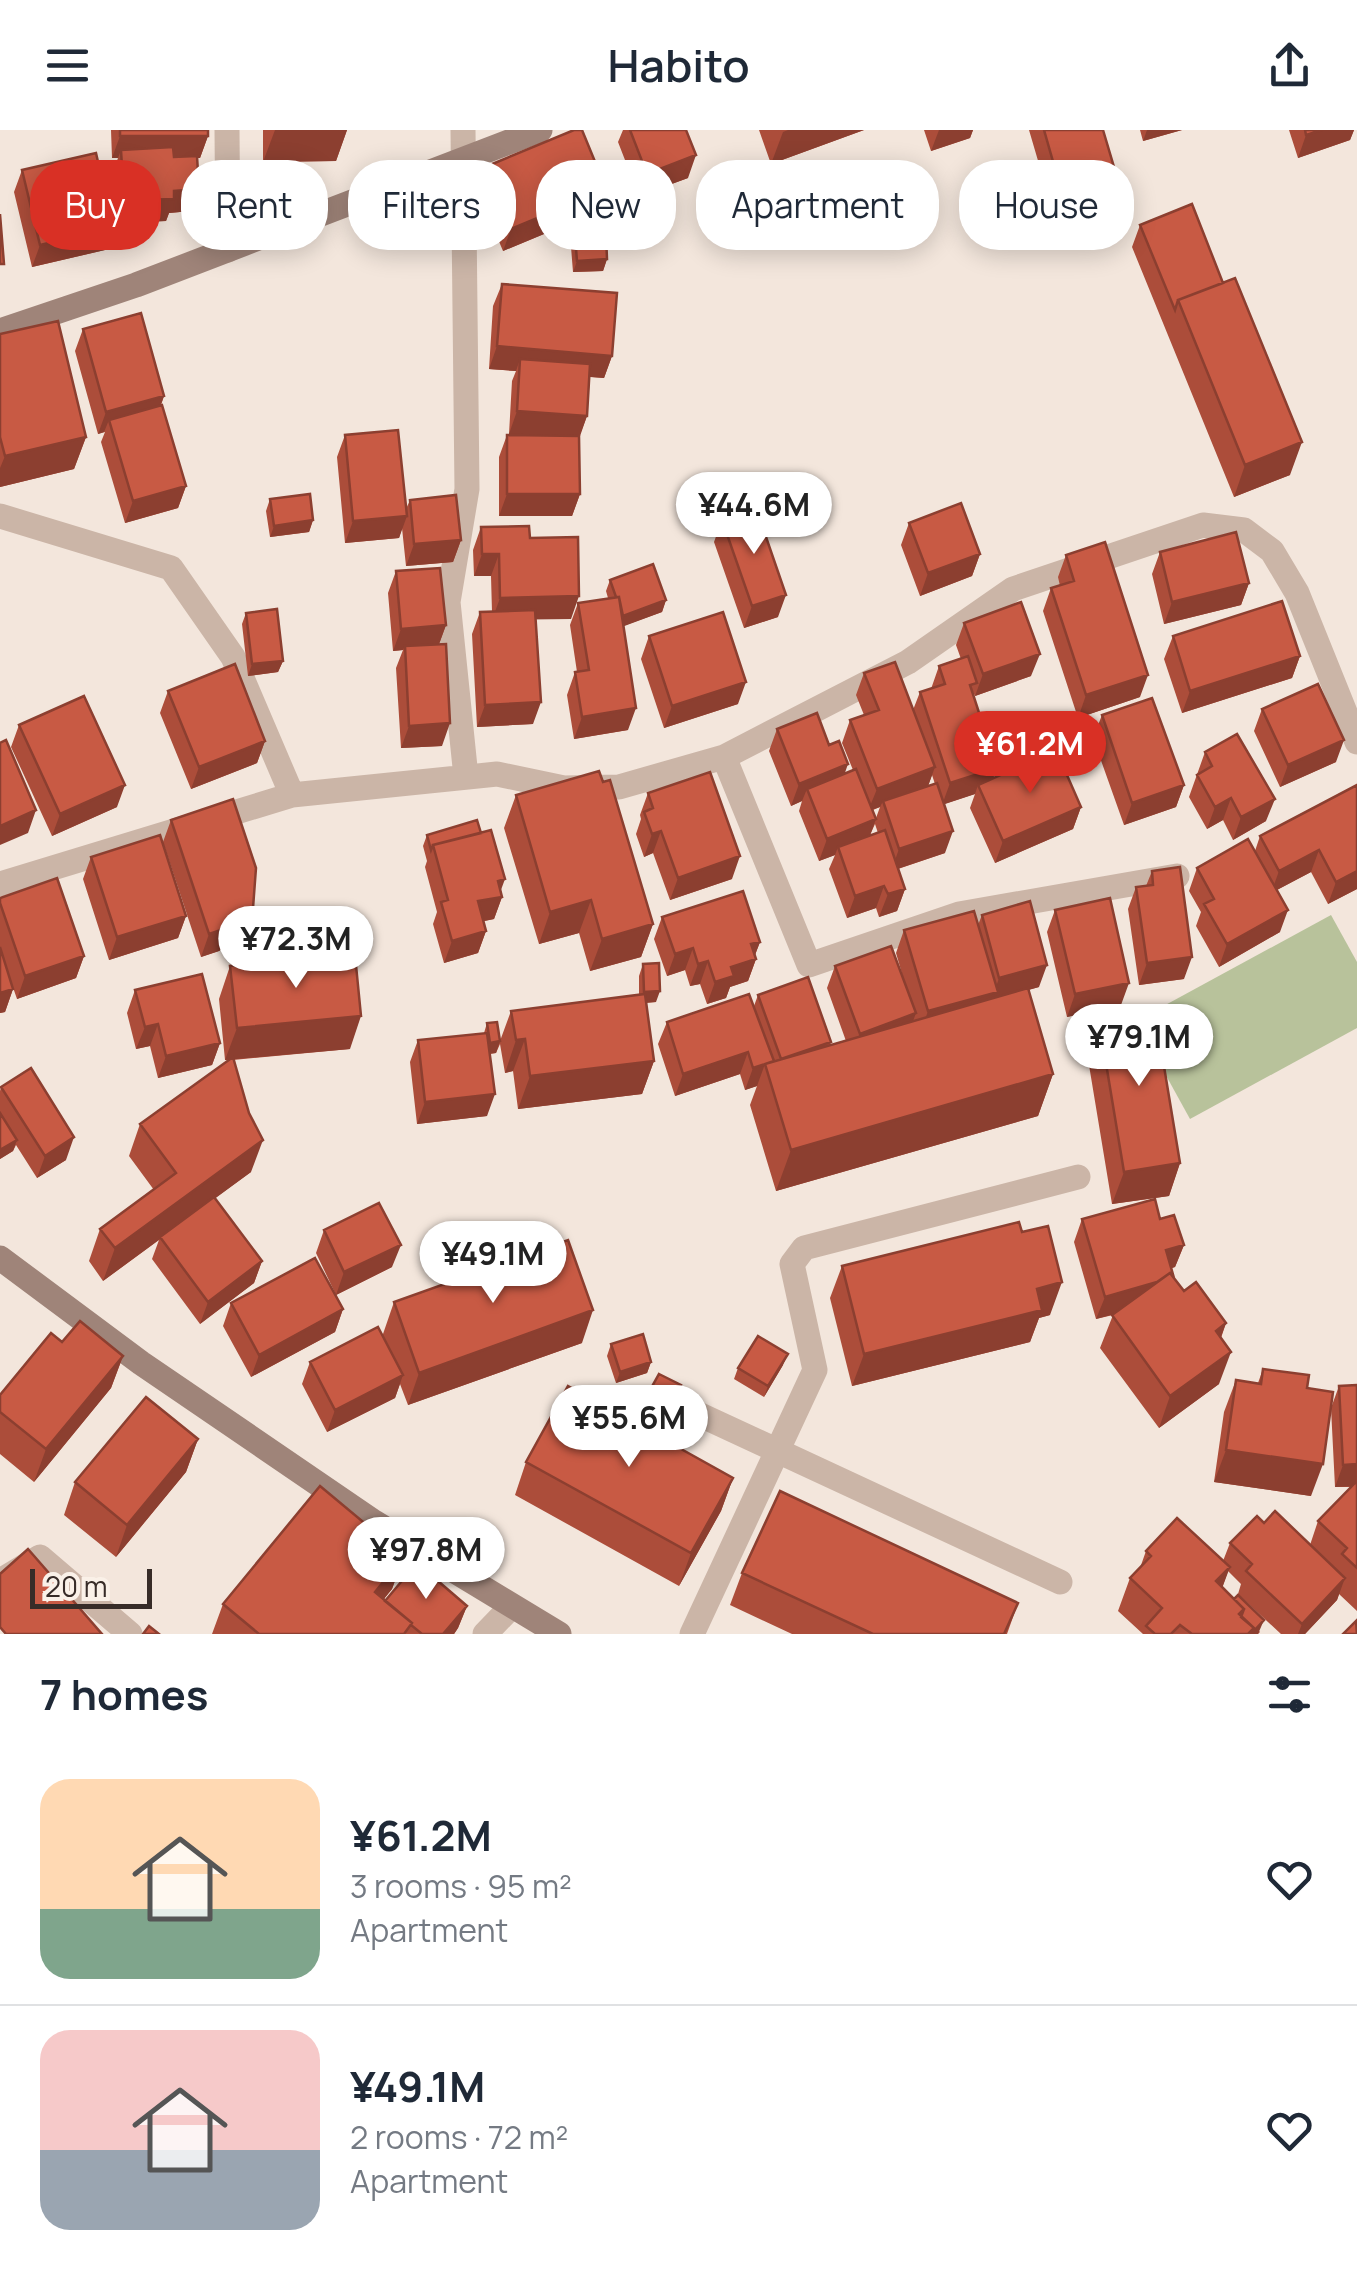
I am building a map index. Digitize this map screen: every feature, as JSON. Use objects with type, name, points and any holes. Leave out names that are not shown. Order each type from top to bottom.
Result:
[{"type":"street","points":[[227,130],[227,160]]},
{"type":"street","points":[[463,130],[467,489],[448,602],[466,777]]},
{"type":"street","points":[[328,211],[540,130]]},
{"type":"street","points":[[0,331],[228,250]]},
{"type":"street","points":[[0,516],[171,568],[233,657],[292,795]]},
{"type":"street","points":[[0,884],[292,795],[498,774],[564,788],[618,787],[724,757],[908,662],[1012,590],[1203,525],[1244,530],[1272,551],[1297,593],[1357,742]]},
{"type":"street","points":[[724,757],[810,966],[959,914],[1177,876]]},
{"type":"street","points":[[692,1634],[815,1370],[792,1264],[804,1248],[1078,1177]]},
{"type":"street","points":[[0,1258],[374,1522],[559,1634]]},
{"type":"street","points":[[681,1406],[1060,1582]]},
{"type":"street","points":[[0,1582],[40,1557],[130,1634]]},
{"type":"street","points":[[485,1634],[512,1608]]},
{"type":"green space","points":[[1331,915],[1357,962],[1357,1028],[1190,1119],[1136,1021]]},
{"type":"building","points":[[120,130],[208,130],[208,136],[120,136]]},
{"type":"building","points":[[582,130],[594,160],[536,160],[536,219],[516,227],[516,160],[502,160]]},
{"type":"building","points":[[630,130],[686,130],[696,155],[676,163],[642,160]]},
{"type":"building","points":[[1044,130],[1103,130],[1112,160],[1053,160]]},
{"type":"building","points":[[173,147],[174,157],[197,156],[197,160],[181,160],[181,190],[174,191],[174,199],[161,199],[161,160],[122,160],[121,150]]},
{"type":"building","points":[[96,153],[98,160],[66,160]]},
{"type":"building","points":[[30,168],[30,203],[22,170]]},
{"type":"building","points":[[1192,204],[1223,283],[1178,300],[1175,310],[1140,225]]},
{"type":"building","points":[[0,214],[4,264],[0,264]]},
{"type":"building","points":[[576,250],[607,250],[607,259],[577,261]]},
{"type":"building","points":[[1235,278],[1302,442],[1245,465],[1178,300]]},
{"type":"building","points":[[502,284],[617,293],[612,356],[497,346]]},
{"type":"building","points":[[141,313],[164,396],[106,412],[83,329]]},
{"type":"building","points":[[58,321],[86,437],[5,456],[0,437],[0,334]]},
{"type":"building","points":[[520,359],[590,364],[587,416],[517,411]]},
{"type":"building","points":[[162,405],[186,486],[133,501],[109,420]]},
{"type":"building","points":[[398,430],[407,516],[353,521],[345,435]]},
{"type":"building","points":[[507,435],[579,436],[580,494],[507,494]]},
{"type":"building","points":[[310,494],[313,520],[274,526],[270,499]]},
{"type":"building","points":[[456,495],[461,540],[414,544],[410,500]]},
{"type":"building","points":[[961,503],[980,554],[928,573],[909,523]]},
{"type":"building","points":[[756,508],[786,595],[752,606],[722,520]]},
{"type":"building","points":[[529,526],[530,538],[578,537],[579,596],[500,598],[499,554],[482,554],[481,527]]},
{"type":"building","points":[[1236,532],[1249,583],[1172,602],[1160,552]]},
{"type":"building","points":[[1105,542],[1148,675],[1086,695],[1051,588],[1074,581],[1066,555]]},
{"type":"building","points":[[653,564],[666,600],[623,616],[610,580]]},
{"type":"building","points":[[440,568],[446,625],[401,629],[396,571]]},
{"type":"building","points":[[619,597],[636,708],[582,717],[575,672],[589,670],[578,603]]},
{"type":"building","points":[[1282,601],[1300,656],[1190,691],[1173,636]]},
{"type":"building","points":[[1021,602],[1040,654],[983,674],[964,623]]},
{"type":"building","points":[[277,609],[283,661],[252,664],[246,613]]},
{"type":"building","points":[[535,610],[541,702],[485,705],[480,612]]},
{"type":"building","points":[[723,612],[746,682],[672,706],[649,636]]},
{"type":"building","points":[[446,644],[450,723],[409,726],[405,646]]},
{"type":"building","points":[[968,656],[977,683],[970,685],[997,768],[950,783],[920,692],[945,684],[939,666]]},
{"type":"building","points":[[895,662],[935,767],[877,789],[850,720],[879,710],[864,673]]},
{"type":"building","points":[[235,664],[265,741],[199,767],[168,691]]},
{"type":"building","points":[[1318,684],[1344,740],[1288,765],[1262,709]]},
{"type":"building","points":[[84,696],[125,785],[60,814],[19,725]]},
{"type":"building","points":[[1152,698],[1184,785],[1132,803],[1102,715]]},
{"type":"building","points":[[817,713],[829,745],[839,741],[848,764],[799,784],[777,729]]},
{"type":"building","points":[[1237,734],[1275,799],[1241,817],[1231,798],[1215,807],[1197,775],[1212,766],[1205,752]]},
{"type":"building","points":[[6,740],[36,810],[0,826],[0,743]]},
{"type":"building","points":[[1056,750],[1081,807],[1003,841],[978,785]]},
{"type":"building","points":[[856,769],[876,819],[827,839],[807,789]]},
{"type":"building","points":[[599,771],[603,782],[610,780],[653,924],[602,939],[591,900],[550,912],[516,795]]},
{"type":"building","points":[[710,772],[740,856],[678,878],[661,831],[652,834],[644,812],[653,808],[648,793]]},
{"type":"building","points":[[937,783],[953,831],[899,849],[883,801]]},
{"type":"building","points":[[1357,785],[1357,871],[1336,882],[1319,850],[1279,871],[1260,836]]},
{"type":"building","points":[[233,799],[256,868],[253,908],[227,928],[209,934],[171,820]]},
{"type":"building","points":[[477,820],[481,833],[433,845],[431,850],[427,835]]},
{"type":"building","points":[[491,830],[505,879],[498,881],[502,897],[478,901],[486,931],[452,941],[441,902],[448,900],[433,845]]},
{"type":"building","points":[[885,830],[905,889],[888,894],[884,886],[855,896],[838,847]]},
{"type":"building","points":[[160,835],[186,916],[117,937],[91,857]]},
{"type":"building","points":[[1248,839],[1288,910],[1227,944],[1204,904],[1214,899],[1197,868]]},
{"type":"building","points":[[1180,867],[1192,957],[1147,963],[1136,887],[1153,885],[1152,871]]},
{"type":"building","points":[[57,878],[84,956],[25,976],[0,898]]},
{"type":"building","points":[[743,891],[760,942],[751,944],[756,959],[731,967],[734,976],[715,982],[708,961],[698,964],[693,948],[675,954],[662,917]]},
{"type":"building","points":[[1110,898],[1129,983],[1075,994],[1055,910]]},
{"type":"building","points":[[1030,901],[1047,965],[999,978],[982,915]]},
{"type":"building","points":[[974,911],[998,992],[928,1011],[904,930]]},
{"type":"building","points":[[891,946],[916,1013],[860,1034],[835,966]]},
{"type":"building","points":[[0,947],[13,989],[0,993]]},
{"type":"building","points":[[355,955],[361,1016],[237,1028],[230,966]]},
{"type":"building","points":[[659,963],[660,991],[644,992],[643,964]]},
{"type":"building","points":[[202,974],[220,1043],[166,1056],[158,1024],[145,1027],[135,990]]},
{"type":"building","points":[[808,977],[831,1042],[781,1059],[758,995]]},
{"type":"building","points":[[1028,988],[1053,1074],[791,1150],[765,1064]]},
{"type":"building","points":[[645,994],[654,1061],[530,1076],[525,1039],[516,1040],[511,1011]]},
{"type":"building","points":[[749,994],[774,1061],[753,1068],[748,1052],[683,1074],[667,1022]]},
{"type":"building","points":[[1154,1006],[1180,1163],[1124,1172],[1098,1015]]},
{"type":"building","points":[[497,1022],[500,1041],[490,1043],[487,1023]]},
{"type":"building","points":[[487,1033],[495,1094],[425,1102],[418,1040]]},
{"type":"building","points":[[233,1057],[249,1113],[263,1140],[115,1248],[100,1229],[176,1173],[140,1124]]},
{"type":"building","points":[[31,1068],[74,1137],[45,1156],[1,1087]]},
{"type":"building","points":[[0,1113],[17,1140],[0,1150]]},
{"type":"building","points":[[214,1197],[262,1261],[208,1302],[160,1237]]},
{"type":"building","points":[[1155,1199],[1160,1219],[1174,1215],[1184,1245],[1166,1250],[1174,1278],[1170,1273],[1157,1282],[1105,1297],[1082,1219]]},
{"type":"building","points":[[379,1203],[401,1245],[344,1272],[324,1230]]},
{"type":"building","points":[[1019,1222],[1022,1232],[1048,1226],[1062,1282],[1037,1289],[1042,1310],[864,1354],[842,1266]]},
{"type":"building","points":[[568,1240],[593,1310],[419,1373],[394,1302]]},
{"type":"building","points":[[315,1258],[343,1309],[259,1355],[231,1303]]},
{"type":"building","points":[[1170,1273],[1184,1291],[1196,1282],[1226,1323],[1216,1331],[1231,1352],[1170,1396],[1112,1315]]},
{"type":"building","points":[[80,1321],[123,1356],[46,1449],[0,1412],[0,1395],[51,1333],[62,1342]]},
{"type":"building","points":[[378,1327],[403,1375],[335,1410],[310,1362]]},
{"type":"building","points":[[643,1334],[651,1362],[620,1372],[611,1344]]},
{"type":"building","points":[[758,1336],[788,1354],[768,1386],[738,1368]]},
{"type":"building","points":[[1263,1369],[1309,1375],[1307,1388],[1333,1392],[1323,1464],[1226,1450],[1236,1380],[1261,1384]]},
{"type":"building","points":[[659,1374],[681,1385],[667,1413],[644,1401]]},
{"type":"building","points":[[1357,1385],[1357,1464],[1343,1465],[1339,1386]]},
{"type":"building","points":[[568,1386],[733,1478],[691,1553],[526,1462]]},
{"type":"building","points":[[146,1397],[198,1439],[127,1525],[75,1482]]},
{"type":"building","points":[[1355,1483],[1357,1568],[1342,1554],[1347,1548],[1318,1521]]},
{"type":"building","points":[[320,1486],[404,1556],[375,1592],[412,1623],[404,1634],[259,1634],[223,1604]]},
{"type":"building","points":[[780,1491],[1018,1603],[1004,1634],[873,1634],[742,1573]]},
{"type":"building","points":[[1275,1511],[1345,1578],[1302,1624],[1246,1571],[1252,1564],[1230,1543],[1257,1516],[1264,1523]]},
{"type":"building","points":[[1177,1518],[1230,1567],[1216,1581],[1244,1609],[1239,1614],[1254,1628],[1248,1634],[1192,1634],[1180,1625],[1171,1634],[1155,1634],[1146,1626],[1162,1608],[1130,1578],[1151,1556],[1146,1551]]},
{"type":"building","points":[[28,1549],[102,1634],[6,1634],[0,1627],[0,1574]]},
{"type":"building","points":[[417,1563],[467,1606],[443,1634],[422,1634],[385,1601]]},
{"type":"building","points":[[1238,1595],[1264,1620],[1252,1633],[1254,1628],[1241,1617],[1244,1609],[1234,1599]]},
{"type":"building","points":[[1356,1621],[1357,1634],[1343,1634]]},
{"type":"building","points":[[149,1626],[159,1634],[143,1634]]}]
